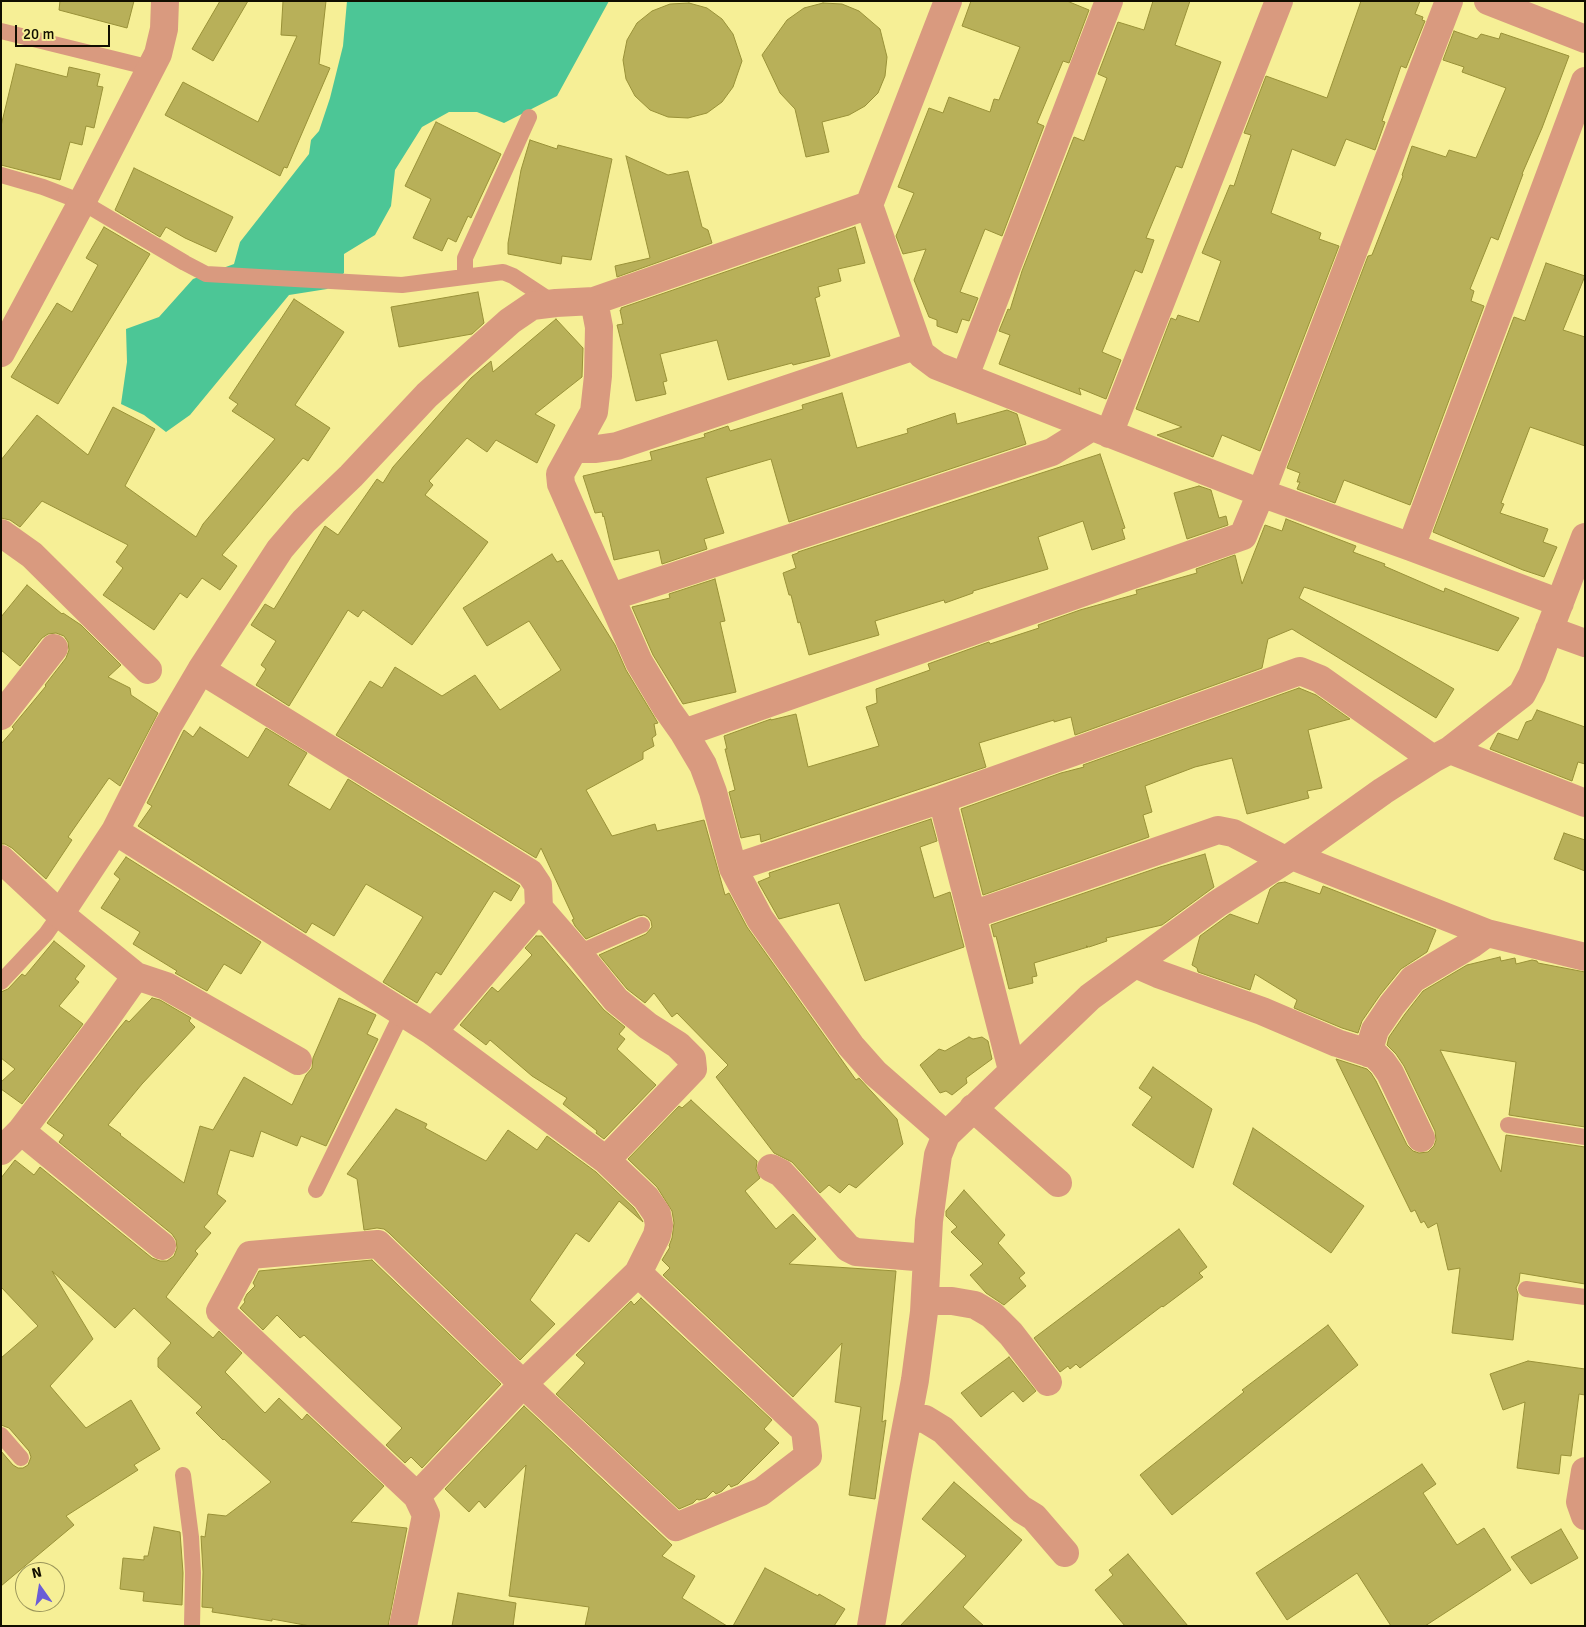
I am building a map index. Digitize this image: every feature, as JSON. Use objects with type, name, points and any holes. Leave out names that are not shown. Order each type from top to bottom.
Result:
[{"type":"street","points":[[1,353],[82,202],[158,54],[164,29],[165,1]]},
{"type":"street","points":[[948,1],[869,205],[921,354],[937,366],[1101,431],[1261,493],[1560,603]]},
{"type":"street","points":[[965,376],[1109,1]]},
{"type":"street","points":[[611,597],[1052,452],[1101,431],[1279,1]]},
{"type":"street","points":[[684,733],[1243,536],[1449,1]]},
{"type":"street","points":[[1488,1],[1585,39]]},
{"type":"street","points":[[1411,547],[1585,81]]},
{"type":"street","points":[[60,914],[115,831],[168,726],[201,670],[280,550],[304,521],[427,395],[510,321],[532,306],[594,301],[869,205]]},
{"type":"street","points":[[594,301],[599,327],[598,376],[594,412],[560,474],[561,484],[639,662],[704,765],[733,868],[760,919],[851,1046],[875,1073],[946,1135]]},
{"type":"street","points":[[574,449],[596,449],[617,446],[918,345]]},
{"type":"street","points":[[1,533],[32,555],[148,670]]},
{"type":"street","points":[[871,1626],[915,1380],[925,1301],[929,1221],[938,1155],[946,1135],[1090,997],[1217,904],[1288,858],[1383,791],[1441,755],[1522,694],[1532,675],[1585,537]]},
{"type":"street","points":[[1549,630],[1585,643]]},
{"type":"street","points":[[1,716],[54,648]]},
{"type":"street","points":[[201,670],[530,873],[538,885],[539,908],[616,1000],[648,1026],[678,1045],[692,1058],[693,1069],[606,1160]]},
{"type":"street","points":[[733,868],[942,799],[1300,671],[1320,679],[1441,755],[1585,803]]},
{"type":"street","points":[[942,799],[1012,1070]]},
{"type":"street","points":[[972,915],[1218,830],[1233,833],[1288,858],[1486,933],[1585,957]]},
{"type":"street","points":[[115,831],[433,1032],[606,1160],[646,1198],[657,1214],[659,1225],[657,1235],[638,1273],[523,1384],[417,1496]]},
{"type":"street","points":[[1,859],[60,914],[136,976],[166,986],[298,1061]]},
{"type":"street","points":[[433,1032],[539,908]]},
{"type":"street","points":[[1368,1053],[1375,1030],[1413,979],[1472,944],[1486,933]]},
{"type":"street","points":[[1135,964],[1262,1011],[1337,1043],[1375,1055],[1390,1073],[1421,1138]]},
{"type":"street","points":[[1,1151],[21,1131],[100,1028],[136,976]]},
{"type":"street","points":[[973,1108],[1058,1183]]},
{"type":"street","points":[[21,1131],[162,1246]]},
{"type":"street","points":[[771,1168],[781,1173],[848,1248],[856,1252],[927,1258]]},
{"type":"street","points":[[403,1626],[426,1516],[417,1496],[220,1311],[250,1255],[378,1244],[523,1384],[676,1527],[761,1492],[808,1456],[805,1430],[638,1273]]},
{"type":"street","points":[[925,1301],[952,1301],[975,1304],[992,1315],[1011,1334],[1048,1382]]},
{"type":"street","points":[[908,1417],[925,1419],[943,1430],[1021,1509],[1034,1517],[1065,1553]]},
{"type":"street","points":[[1585,1471],[1580,1502],[1585,1516]]},
{"type":"lane","points":[[1,30],[151,68]]},
{"type":"lane","points":[[465,277],[465,258],[529,117]]},
{"type":"lane","points":[[1,176],[43,187],[82,202],[206,274],[402,284],[503,272],[513,276],[548,299],[550,304]]},
{"type":"lane","points":[[1,982],[46,934],[60,914]]},
{"type":"lane","points":[[578,953],[642,925]]},
{"type":"lane","points":[[316,1190],[402,1013]]},
{"type":"lane","points":[[1508,1125],[1585,1136]]},
{"type":"lane","points":[[1526,1289],[1585,1297]]},
{"type":"lane","points":[[1,1435],[21,1458]]},
{"type":"lane","points":[[183,1475],[192,1555],[192,1626]]},
{"type":"green space","points":[[347,1],[609,1],[557,96],[504,123],[477,112],[449,112],[422,127],[395,170],[391,206],[375,235],[344,254],[344,273],[327,289],[289,295],[190,415],[166,432],[144,415],[121,404],[127,362],[126,329],[159,317],[193,279],[234,264],[240,242],[309,154],[311,140],[319,131],[330,98],[343,46]]},
{"type":"building","points":[[60,1],[134,1],[127,28],[59,10]]},
{"type":"building","points":[[220,1],[248,1],[213,61],[192,49]]},
{"type":"building","points":[[283,1],[326,1],[319,64],[330,68],[287,168],[284,167],[280,176],[165,115],[183,82],[258,122],[297,36],[281,35]]},
{"type":"building","points":[[971,1],[1067,1],[1089,10],[1069,63],[1063,61],[1037,123],[1044,126],[1002,236],[985,229],[960,292],[978,298],[969,321],[962,319],[957,333],[937,326],[937,320],[929,317],[914,280],[926,249],[903,254],[896,236],[914,193],[898,187],[929,108],[943,113],[949,97],[990,112],[994,99],[999,100],[1020,47],[962,26]]},
{"type":"building","points":[[1153,1],[1190,1],[1175,45],[1221,62],[1182,168],[1176,166],[1146,238],[1154,240],[1142,273],[1135,270],[1102,352],[1121,360],[1106,399],[1079,388],[1081,395],[999,364],[1010,335],[999,331],[1008,309],[1010,310],[1022,271],[1074,137],[1084,141],[1107,78],[1098,74],[1118,22],[1144,30]]},
{"type":"building","points":[[1361,1],[1420,1],[1415,14],[1423,17],[1422,20],[1425,21],[1406,68],[1401,66],[1382,121],[1385,122],[1375,150],[1346,139],[1335,166],[1292,149],[1271,213],[1321,233],[1319,239],[1339,246],[1260,451],[1222,435],[1213,457],[1157,435],[1182,427],[1136,409],[1171,318],[1176,320],[1178,315],[1199,322],[1221,261],[1202,253],[1230,185],[1234,186],[1251,135],[1244,133],[1266,76],[1327,98]]},
{"type":"building","points":[[689,3],[707,8],[722,19],[733,34],[742,61],[733,87],[722,102],[707,113],[688,118],[668,117],[650,110],[635,96],[626,79],[623,60],[627,40],[637,23],[652,11],[670,4]]},
{"type":"building","points":[[823,3],[842,4],[859,11],[880,29],[887,57],[885,76],[878,93],[865,106],[849,115],[822,122],[829,152],[806,157],[795,109],[780,93],[762,55],[787,20],[804,8]]},
{"type":"building","points":[[1454,31],[1477,39],[1481,34],[1499,39],[1501,33],[1569,56],[1498,240],[1491,237],[1470,289],[1474,291],[1471,301],[1484,306],[1410,505],[1344,480],[1335,503],[1297,489],[1300,482],[1297,482],[1300,473],[1287,468],[1368,256],[1372,255],[1403,176],[1412,146],[1446,157],[1449,150],[1476,158],[1506,88],[1462,72],[1464,67],[1443,60]]},
{"type":"building","points":[[16,64],[67,77],[69,67],[100,74],[97,86],[103,87],[94,128],[86,126],[82,145],[70,142],[60,180],[1,165],[1,126]]},
{"type":"building","points":[[436,122],[501,154],[471,218],[468,216],[456,242],[448,238],[442,251],[413,238],[431,199],[405,186]]},
{"type":"building","points":[[530,140],[557,149],[558,145],[612,159],[591,260],[562,256],[561,264],[508,254],[508,243],[521,170]]},
{"type":"building","points":[[626,156],[668,175],[688,171],[702,227],[708,230],[712,243],[617,277],[615,266],[650,258]]},
{"type":"building","points":[[134,168],[233,217],[216,252],[166,227],[160,237],[115,210]]},
{"type":"building","points":[[104,227],[150,254],[58,404],[11,377],[57,303],[72,312],[98,265],[86,258]]},
{"type":"building","points":[[855,227],[865,263],[838,269],[841,281],[818,287],[820,296],[815,298],[830,356],[793,365],[792,363],[728,380],[717,340],[660,354],[667,381],[663,382],[666,394],[636,401],[617,325],[623,324],[621,308]]},
{"type":"building","points":[[1546,263],[1585,276],[1563,330],[1585,337],[1585,446],[1530,427],[1501,503],[1504,504],[1500,513],[1548,529],[1543,542],[1557,547],[1544,577],[1433,532],[1514,317],[1525,321]]},
{"type":"building","points":[[478,292],[484,323],[472,334],[399,347],[391,307]]},
{"type":"building","points":[[294,299],[344,332],[295,405],[330,428],[308,461],[303,458],[222,555],[237,566],[220,590],[202,578],[187,598],[180,593],[154,630],[103,595],[123,568],[116,562],[128,545],[42,501],[20,527],[10,520],[1,518],[1,460],[37,415],[88,455],[113,407],[155,429],[125,486],[196,537],[203,524],[275,439],[232,411],[238,404],[229,398]]},
{"type":"building","points":[[556,319],[583,348],[582,377],[535,414],[555,425],[537,463],[496,440],[487,452],[467,438],[429,481],[433,485],[425,495],[488,542],[412,645],[363,610],[358,617],[348,610],[289,706],[256,685],[266,669],[261,665],[276,641],[251,625],[265,604],[274,609],[325,526],[338,535],[377,479],[383,483],[393,467],[471,378],[491,361],[493,372]]},
{"type":"building","points":[[842,393],[857,448],[908,433],[907,429],[955,413],[957,424],[1007,410],[1017,414],[1026,444],[789,522],[771,459],[706,478],[724,533],[704,539],[707,549],[662,564],[659,550],[614,560],[604,516],[602,512],[595,513],[583,476],[652,460],[650,452],[705,437],[704,434],[728,426],[730,431],[803,409],[802,405]]},
{"type":"building","points":[[1100,454],[1125,528],[1122,529],[1125,539],[1092,550],[1083,521],[1038,537],[1048,569],[973,591],[973,593],[945,603],[944,600],[875,621],[879,635],[809,655],[783,573],[796,568],[792,555]]},
{"type":"building","points":[[1199,486],[1211,490],[1219,518],[1226,516],[1228,525],[1187,539],[1174,493]]},
{"type":"building","points":[[1286,519],[1356,546],[1353,552],[1385,564],[1384,566],[1444,592],[1445,588],[1519,618],[1498,651],[1304,587],[1299,598],[1454,689],[1436,718],[1292,629],[1268,639],[1262,668],[1075,735],[1071,717],[1054,722],[1054,720],[979,743],[986,767],[761,842],[760,834],[741,838],[729,792],[735,790],[725,749],[727,749],[724,736],[771,719],[796,714],[808,767],[879,746],[866,707],[877,703],[876,689],[930,670],[928,664],[989,642],[990,644],[1039,628],[1038,625],[1080,610],[1137,594],[1136,590],[1197,573],[1196,569],[1235,555],[1242,584],[1265,525],[1282,531]]},
{"type":"building","points":[[552,554],[557,562],[562,560],[615,645],[626,670],[658,723],[654,724],[656,735],[652,738],[654,746],[643,752],[643,759],[586,790],[612,836],[655,824],[657,831],[704,820],[725,895],[729,893],[747,927],[856,1080],[859,1078],[897,1119],[903,1144],[856,1188],[849,1184],[840,1193],[829,1185],[820,1193],[792,1162],[774,1153],[716,1077],[728,1065],[677,1013],[672,1017],[654,993],[645,1003],[627,989],[599,955],[646,934],[652,927],[648,917],[644,915],[638,916],[586,939],[572,920],[574,919],[541,848],[536,858],[336,735],[370,681],[382,688],[395,667],[442,696],[475,675],[500,710],[561,670],[529,621],[487,646],[463,608]]},
{"type":"building","points":[[715,579],[725,621],[720,622],[736,692],[683,704],[653,655],[632,607],[670,598],[669,594]]},
{"type":"building","points":[[27,585],[62,614],[81,625],[121,665],[108,677],[130,688],[131,695],[158,713],[120,786],[109,778],[68,837],[72,840],[46,879],[12,848],[1,844],[1,744],[14,729],[12,727],[46,686],[66,658],[69,650],[68,642],[64,636],[56,633],[48,634],[42,638],[20,666],[1,650],[1,617]]},
{"type":"building","points":[[1299,688],[1316,695],[1350,719],[1308,730],[1322,788],[1307,791],[1309,798],[1247,814],[1232,758],[1195,767],[1145,786],[1152,812],[1143,815],[1149,837],[983,895],[961,809],[1061,773],[1084,767],[1083,765]]},
{"type":"building","points":[[1537,710],[1585,727],[1585,764],[1578,762],[1572,781],[1490,749],[1498,733],[1518,740],[1526,722],[1532,720]]},
{"type":"building","points":[[200,727],[248,758],[266,728],[307,753],[288,785],[330,810],[348,779],[520,886],[511,901],[494,891],[441,975],[436,972],[417,1003],[383,982],[423,917],[366,884],[334,936],[312,923],[306,933],[138,826],[152,806],[147,803],[184,730],[193,737]]},
{"type":"building","points":[[931,819],[937,841],[920,847],[934,898],[950,892],[964,947],[865,981],[839,903],[779,919],[758,882],[770,877],[769,873]]},
{"type":"building","points":[[1564,833],[1585,840],[1585,871],[1554,859]]},
{"type":"building","points":[[1205,854],[1214,887],[1162,925],[1106,938],[1107,941],[1034,963],[1037,976],[1032,977],[1033,983],[1009,989],[996,936],[994,937],[991,925],[1160,867]]},
{"type":"building","points":[[126,857],[261,942],[241,974],[224,964],[207,991],[175,973],[177,971],[133,944],[140,932],[101,908],[120,879],[114,874]]},
{"type":"building","points":[[1285,882],[1320,894],[1323,886],[1436,930],[1427,952],[1401,969],[1362,1021],[1358,1033],[1294,1008],[1297,1000],[1255,974],[1250,990],[1198,972],[1197,968],[1192,965],[1200,936],[1230,914],[1258,924],[1270,889],[1278,883]]},
{"type":"building","points":[[536,936],[542,936],[604,1010],[625,1027],[619,1034],[625,1039],[617,1049],[656,1085],[604,1139],[596,1133],[597,1131],[563,1104],[567,1098],[532,1076],[490,1040],[486,1045],[460,1025],[492,987],[498,992],[532,955],[525,948]]},
{"type":"building","points":[[54,941],[85,966],[75,979],[79,982],[59,1006],[83,1024],[22,1104],[1,1089],[1,1082],[15,1069],[1,1058],[1,992],[8,989],[22,974],[25,976]]},
{"type":"building","points":[[1500,957],[1501,961],[1515,958],[1516,964],[1532,960],[1538,963],[1585,972],[1585,1127],[1509,1115],[1516,1062],[1440,1050],[1501,1172],[1506,1135],[1585,1147],[1585,1284],[1520,1273],[1516,1288],[1518,1294],[1513,1340],[1452,1333],[1460,1268],[1448,1270],[1437,1223],[1428,1228],[1424,1221],[1421,1223],[1415,1210],[1411,1212],[1336,1059],[1367,1069],[1371,1073],[1407,1145],[1413,1151],[1419,1153],[1428,1152],[1434,1146],[1436,1140],[1435,1131],[1404,1066],[1387,1045],[1389,1037],[1423,991],[1467,965]]},
{"type":"building","points":[[152,998],[160,1000],[191,1018],[189,1021],[195,1027],[142,1084],[108,1125],[184,1183],[200,1126],[213,1130],[244,1077],[292,1105],[306,1075],[312,1068],[313,1058],[339,998],[376,1015],[367,1034],[378,1039],[326,1146],[301,1136],[297,1146],[261,1131],[253,1157],[230,1150],[217,1194],[226,1201],[204,1227],[211,1233],[195,1251],[198,1254],[166,1297],[213,1338],[219,1331],[242,1353],[225,1372],[265,1413],[279,1398],[302,1420],[307,1414],[384,1486],[351,1522],[407,1528],[388,1626],[310,1626],[272,1619],[272,1621],[212,1612],[213,1608],[202,1607],[201,1536],[205,1537],[208,1514],[226,1516],[271,1482],[223,1440],[196,1413],[202,1407],[158,1367],[158,1358],[171,1343],[134,1308],[115,1328],[52,1271],[93,1339],[50,1386],[86,1428],[131,1400],[160,1449],[134,1465],[138,1470],[66,1516],[74,1525],[30,1562],[15,1562],[15,1574],[1,1586],[1,1451],[18,1468],[28,1465],[31,1457],[29,1451],[9,1428],[1,1425],[1,1358],[38,1326],[1,1287],[1,1178],[15,1160],[34,1175],[40,1167],[152,1258],[167,1261],[174,1256],[177,1248],[176,1240],[172,1234],[59,1142],[64,1135],[47,1123],[116,1032],[126,1020],[129,1022]]},
{"type":"building","points":[[969,1037],[973,1039],[982,1037],[988,1041],[992,1059],[966,1078],[967,1083],[952,1095],[946,1091],[940,1093],[920,1065],[939,1049],[945,1051]]},
{"type":"building","points":[[1153,1067],[1212,1109],[1193,1168],[1132,1125],[1152,1097],[1139,1088]]},
{"type":"building","points":[[691,1100],[757,1161],[756,1169],[760,1178],[745,1191],[776,1229],[793,1214],[816,1239],[789,1264],[896,1271],[882,1422],[886,1420],[875,1499],[849,1495],[861,1407],[835,1402],[842,1343],[793,1397],[663,1275],[670,1268],[662,1260],[670,1247],[672,1238],[674,1223],[672,1211],[657,1187],[628,1159],[679,1106],[682,1108]]},
{"type":"building","points":[[396,1109],[427,1124],[425,1128],[486,1161],[508,1130],[537,1150],[547,1136],[596,1172],[634,1208],[643,1222],[619,1201],[589,1242],[576,1233],[530,1300],[555,1324],[520,1360],[389,1233],[384,1229],[377,1228],[364,1230],[357,1179],[347,1174]]},
{"type":"building","points":[[1253,1128],[1364,1206],[1331,1253],[1233,1184]]},
{"type":"building","points":[[964,1190],[1005,1235],[998,1243],[1025,1273],[1019,1278],[1026,1286],[1004,1305],[986,1293],[970,1275],[983,1264],[951,1232],[957,1227],[946,1216],[946,1211]]},
{"type":"building","points":[[1179,1229],[1207,1267],[1199,1273],[1203,1277],[1080,1368],[1076,1364],[1070,1369],[1068,1366],[1060,1372],[1034,1338]]},
{"type":"building","points":[[372,1260],[501,1384],[422,1468],[411,1457],[405,1463],[386,1445],[402,1428],[304,1335],[300,1338],[277,1315],[263,1330],[240,1308],[245,1302],[247,1294],[255,1286],[253,1283],[259,1271]]},
{"type":"building","points":[[641,1298],[772,1420],[764,1429],[779,1443],[738,1484],[731,1487],[729,1484],[716,1494],[713,1491],[706,1498],[697,1499],[693,1503],[679,1509],[556,1394],[585,1363],[576,1355],[631,1301],[634,1305]]},
{"type":"building","points":[[1328,1325],[1358,1365],[1172,1515],[1140,1475],[1244,1392],[1242,1390]]},
{"type":"building","points":[[1009,1357],[1036,1391],[1023,1402],[1013,1391],[981,1417],[961,1393]]},
{"type":"building","points":[[1528,1361],[1585,1369],[1585,1395],[1579,1394],[1571,1456],[1561,1455],[1559,1474],[1517,1468],[1525,1402],[1503,1410],[1490,1374]]},
{"type":"building","points":[[524,1406],[672,1545],[662,1556],[695,1576],[682,1598],[727,1626],[585,1626],[589,1607],[509,1596],[526,1465],[485,1508],[479,1501],[469,1512],[445,1489]]},
{"type":"building","points":[[1422,1464],[1436,1484],[1423,1493],[1457,1545],[1484,1528],[1511,1570],[1425,1626],[1391,1626],[1357,1573],[1287,1620],[1256,1573]]},
{"type":"building","points":[[954,1482],[1022,1540],[963,1607],[984,1626],[900,1626],[966,1556],[922,1519]]},
{"type":"building","points":[[154,1527],[180,1532],[183,1573],[182,1605],[143,1601],[144,1592],[120,1589],[123,1558],[144,1560],[144,1556],[148,1556]]},
{"type":"building","points":[[1561,1529],[1578,1558],[1531,1584],[1511,1557]]},
{"type":"building","points":[[1128,1554],[1188,1626],[1125,1626],[1095,1590],[1113,1575],[1109,1570]]},
{"type":"building","points":[[765,1568],[845,1609],[834,1626],[733,1626]]},
{"type":"building","points":[[458,1593],[516,1603],[513,1626],[452,1626]]}]
